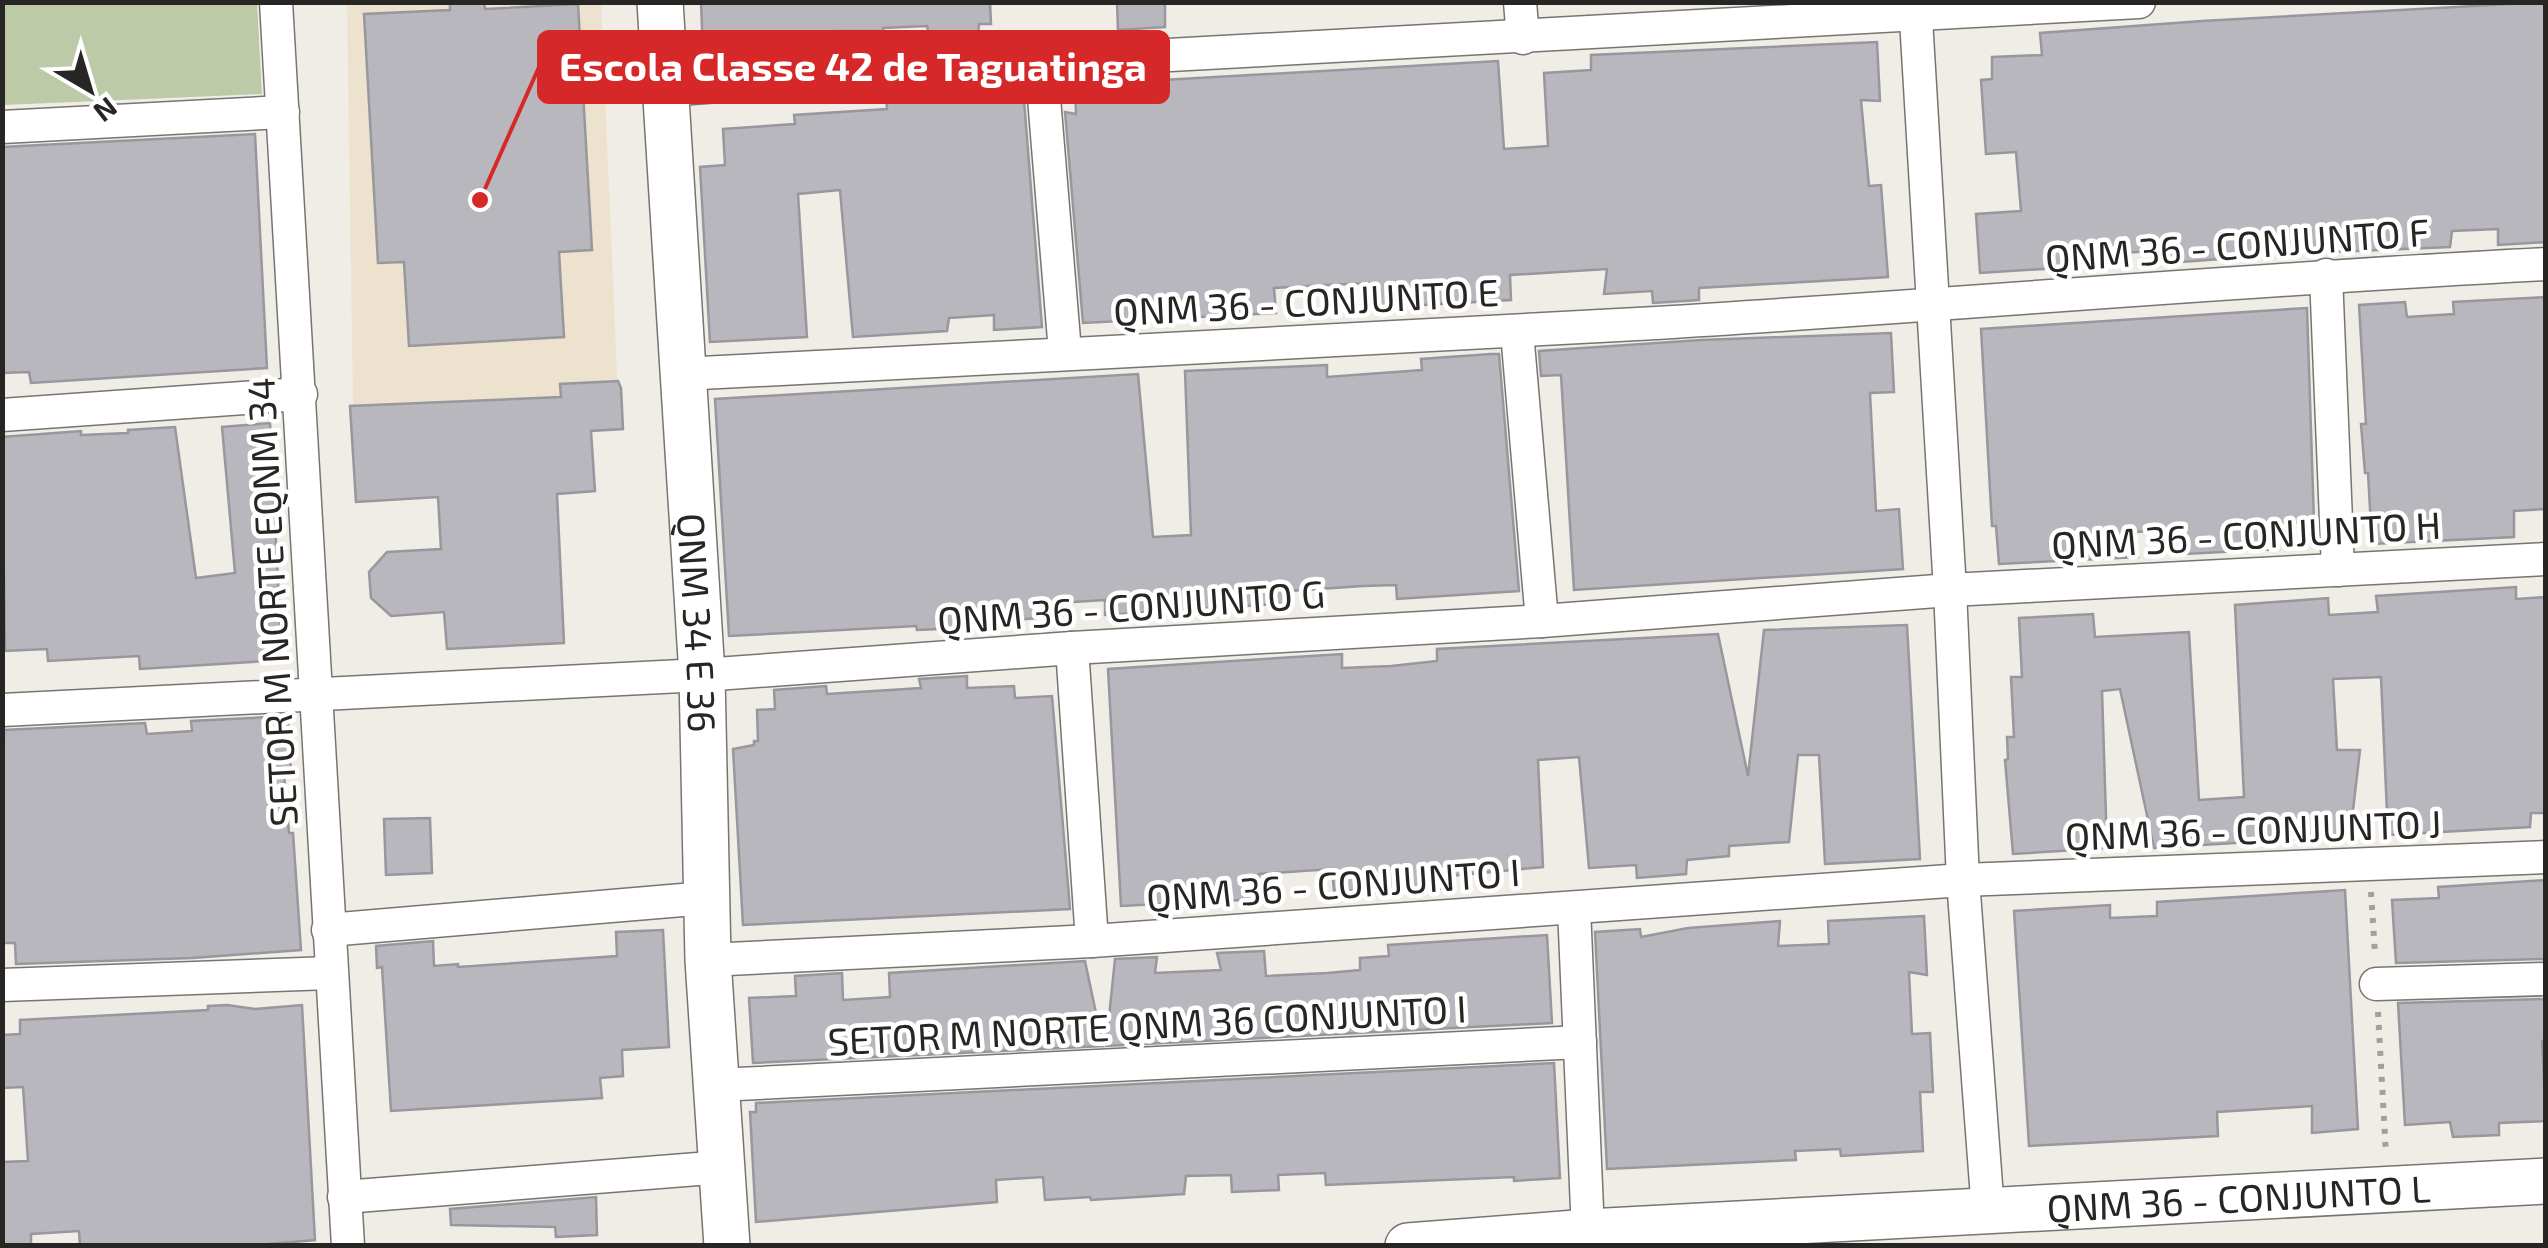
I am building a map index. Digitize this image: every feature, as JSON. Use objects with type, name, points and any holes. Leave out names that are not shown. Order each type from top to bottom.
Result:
[{"type":"street","name":"SETOR M NORTE EQNM 34","points":[[276,2],[302,394],[330,973],[348,1246]]},
{"type":"street","name":"QNM 34 E 36","points":[[660,2],[702,675],[708,960],[727,1246]]},
{"type":"street","points":[[1520,2],[1523,38]]},
{"type":"street","points":[[665,90],[1041,62],[1523,38],[1915,8],[2139,2]]},
{"type":"street","points":[[1915,8],[1950,590],[1962,880],[1988,1211]]},
{"type":"street","points":[[1041,62],[1065,352]]},
{"type":"street","points":[[2,127],[283,112]]},
{"type":"street","name":"QNM 36 - CONJUNTO F","points":[[1934,306],[2326,275],[2546,264]]},
{"type":"street","points":[[2326,275],[2338,570]]},
{"type":"street","name":"QNM 36 - CONJUNTO E","points":[[681,374],[1516,332],[1934,306]]},
{"type":"street","points":[[1516,332],[1542,621]]},
{"type":"street","points":[[2,414],[302,394]]},
{"type":"street","name":"QNM 36 - CONJUNTO H","points":[[1950,590],[2546,559]]},
{"type":"street","name":"QNM 36 - CONJUNTO G","points":[[2,710],[702,675],[1072,648],[1542,621],[1950,590]]},
{"type":"street","points":[[1072,648],[1092,941]]},
{"type":"street","name":"QNM 36 - CONJUNTO J","points":[[1962,880],[2546,857]]},
{"type":"street","name":"QNM 36 - CONJUNTO I","points":[[708,960],[1092,941],[1962,880]]},
{"type":"street","points":[[328,930],[706,898]]},
{"type":"street","points":[[1574,908],[1588,1232]]},
{"type":"street","points":[[2,985],[330,973]]},
{"type":"street","points":[[2376,984],[2546,979]]},
{"type":"street","name":"SETOR M NORTE QNM 36 CONJUNTO I","points":[[717,1086],[1580,1042]]},
{"type":"street","points":[[344,1197],[723,1168]]},
{"type":"street","name":"QNM 36 - CONJUNTO L","points":[[1408,1246],[1588,1232],[1925,1230],[1988,1211],[2044,1227],[2388,1190],[2546,1181]]},
{"type":"path","points":[[2370,866],[2388,1190]]},
{"type":"shaded area","points":[[347,3],[601,3],[618,397],[353,405]]},
{"type":"green space","points":[[2,3],[257,3],[262,94],[3,105]]},
{"type":"building","points":[[450,2],[484,2],[485,9],[578,4],[592,250],[559,252],[564,337],[409,346],[404,262],[378,263],[364,14],[450,10]]},
{"type":"building","points":[[701,2],[990,2],[991,24],[979,24],[978,37],[930,40],[927,26],[883,28],[836,31],[837,44],[790,47],[790,41],[733,45],[734,50],[703,52]]},
{"type":"building","points":[[1117,2],[1165,2],[1165,27],[1118,30]]},
{"type":"building","points":[[2546,2],[2546,242],[2498,245],[2498,229],[2452,231],[2450,247],[2310,253],[2309,241],[2262,244],[2262,256],[2168,263],[2169,250],[2073,256],[2074,267],[1980,273],[1976,214],[2021,211],[2016,152],[1986,154],[1981,80],[1992,79],[1992,57],[2042,55],[2040,33]]},
{"type":"building","points":[[1877,42],[1880,101],[1861,100],[1869,186],[1881,185],[1888,277],[1699,288],[1699,300],[1653,303],[1652,291],[1604,294],[1607,269],[1510,275],[1511,300],[1370,308],[1369,283],[1274,288],[1276,313],[1083,323],[1065,112],[1076,114],[1075,85],[1498,61],[1504,149],[1548,146],[1544,73],[1591,70],[1591,55]]},
{"type":"building","points":[[1023,88],[1042,327],[994,330],[994,315],[949,318],[947,331],[853,337],[840,190],[798,194],[807,337],[710,342],[700,167],[725,165],[723,129],[795,124],[794,115],[887,109],[886,94]]},
{"type":"building","points":[[255,134],[267,368],[31,383],[29,372],[2,373],[2,147]]},
{"type":"building","points":[[2546,297],[2546,509],[2514,511],[2514,537],[2372,544],[2361,424],[2366,424],[2359,305],[2405,302],[2407,317],[2454,314],[2453,302]]},
{"type":"building","points":[[2307,308],[2314,522],[2277,523],[2279,549],[2185,554],[2183,529],[2135,532],[2138,557],[1999,564],[1996,526],[1992,526],[1981,329]]},
{"type":"building","points":[[1891,333],[1894,392],[1870,393],[1876,511],[1899,509],[1903,569],[1574,590],[1561,375],[1541,376],[1539,351]]},
{"type":"building","points":[[1499,354],[1519,591],[1397,599],[1396,585],[1363,586],[1289,591],[1292,603],[1105,615],[1105,600],[1057,603],[1057,616],[963,628],[917,630],[916,626],[729,636],[715,399],[1138,374],[1153,537],[1191,535],[1185,371],[1327,365],[1327,377],[1422,370],[1421,359]]},
{"type":"building","points":[[618,381],[623,429],[591,431],[595,491],[557,494],[564,643],[447,649],[444,612],[391,616],[371,598],[369,572],[387,552],[441,549],[438,497],[356,502],[350,406],[561,397],[560,384]]},
{"type":"building","points":[[270,423],[282,660],[140,669],[139,656],[48,661],[47,649],[5,651],[2,437],[81,431],[81,435],[128,433],[175,427],[196,578],[235,573],[222,427]]},
{"type":"building","points":[[2516,587],[2516,599],[2546,597],[2546,813],[2531,813],[2530,827],[2388,835],[2381,677],[2333,679],[2337,750],[2360,750],[2350,836],[2154,848],[2120,689],[2102,691],[2107,848],[2013,854],[2005,760],[2007,737],[2014,737],[2011,677],[2022,677],[2019,618],[2093,614],[2095,637],[2189,632],[2199,800],[2244,797],[2235,605],[2328,598],[2329,615],[2378,612],[2376,596]]},
{"type":"building","points":[[1907,625],[1920,859],[1825,864],[1819,755],[1798,755],[1789,842],[1729,846],[1729,856],[1687,860],[1686,874],[1637,878],[1636,865],[1589,868],[1579,757],[1538,760],[1543,867],[1449,876],[1450,888],[1355,894],[1356,890],[1334,891],[1332,869],[1259,874],[1262,899],[1121,906],[1108,669],[1342,654],[1342,668],[1391,666],[1437,661],[1437,649],[1718,634],[1748,776],[1764,630]]},
{"type":"building","points":[[967,676],[967,688],[1014,686],[1015,698],[1052,696],[1070,909],[743,925],[733,749],[758,741],[757,710],[775,709],[774,690],[826,686],[827,694],[921,688],[919,679]]},
{"type":"building","points":[[288,716],[291,773],[284,774],[289,833],[293,833],[301,950],[16,964],[15,943],[2,943],[4,730],[145,723],[147,734],[192,731],[191,721]]},
{"type":"building","points":[[430,818],[432,873],[386,875],[384,819]]},
{"type":"building","points":[[2546,880],[2546,959],[2396,963],[2392,900],[2439,898],[2438,887]]},
{"type":"building","points":[[2345,890],[2358,1129],[2312,1133],[2312,1106],[2217,1112],[2218,1136],[2029,1146],[2014,911],[2110,905],[2110,918],[2157,916],[2157,902]]},
{"type":"building","points":[[1924,916],[1927,975],[1909,972],[1912,1034],[1930,1033],[1933,1092],[1920,1092],[1923,1151],[1841,1156],[1840,1149],[1795,1151],[1796,1160],[1607,1169],[1595,932],[1640,929],[1641,937],[1688,928],[1780,921],[1778,946],[1829,944],[1828,921]]},
{"type":"building","points":[[663,930],[669,1047],[622,1050],[623,1076],[600,1078],[602,1098],[391,1111],[382,967],[377,968],[376,946],[433,941],[434,966],[458,967],[617,956],[616,932]]},
{"type":"building","points":[[1547,935],[1552,1023],[1106,1046],[1115,959],[1157,957],[1155,973],[1221,970],[1217,953],[1264,951],[1266,976],[1327,973],[1360,970],[1360,958],[1389,956],[1388,945]]},
{"type":"building","points":[[1085,961],[1103,1046],[753,1063],[749,998],[796,996],[795,976],[842,973],[843,1000],[890,997],[889,973]]},
{"type":"building","points":[[2546,999],[2546,1041],[2542,1041],[2546,1121],[2499,1123],[2499,1135],[2453,1137],[2450,1122],[2405,1125],[2398,1003]]},
{"type":"building","points":[[302,1005],[315,1240],[244,1246],[80,1246],[79,1231],[31,1234],[31,1246],[2,1246],[2,1162],[28,1161],[23,1087],[2,1088],[2,1035],[20,1034],[20,1020],[208,1010],[208,1006],[255,1009]]},
{"type":"building","points":[[1554,1063],[1560,1178],[1326,1185],[1325,1173],[1278,1175],[1279,1190],[1232,1192],[1231,1175],[1186,1176],[1184,1194],[1045,1200],[1043,1177],[996,1180],[997,1202],[756,1222],[750,1112],[756,1112],[756,1103]]},
{"type":"building","points":[[596,1197],[597,1235],[556,1237],[555,1227],[451,1225],[450,1209]]},
{"type":"place","name":"Escola Classe 42 de Taguatinga","points":[[480,200]]}]
